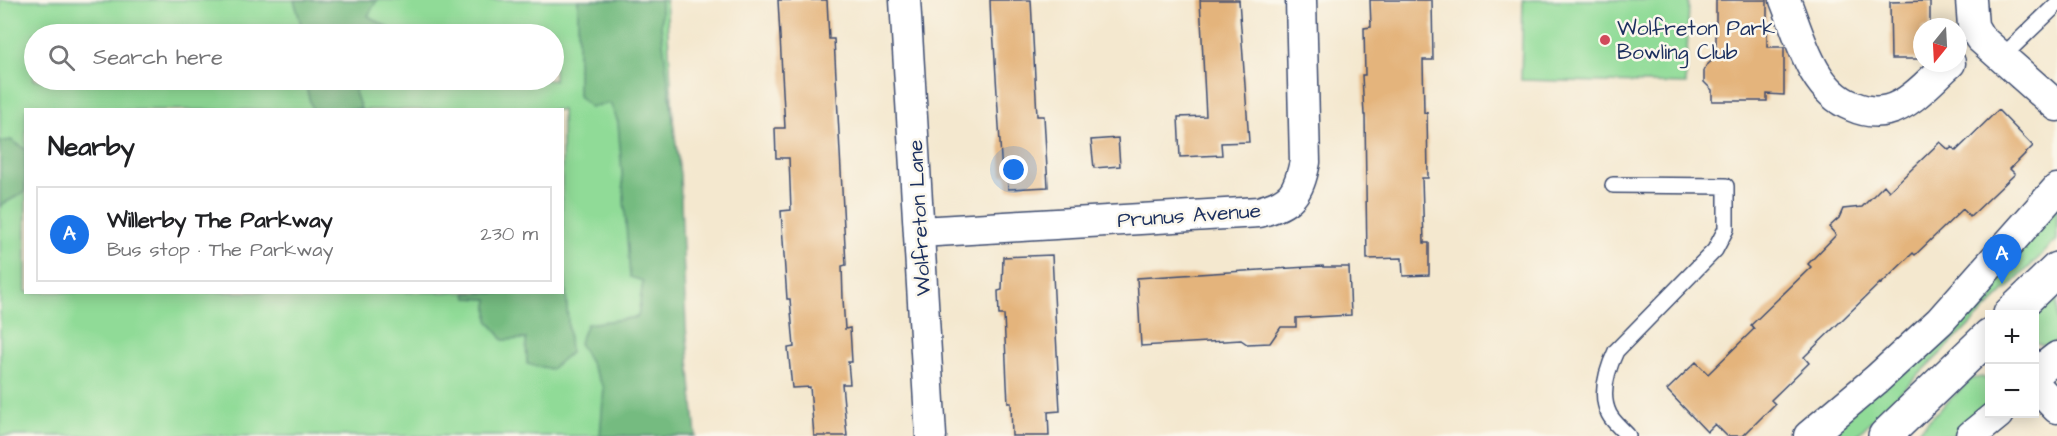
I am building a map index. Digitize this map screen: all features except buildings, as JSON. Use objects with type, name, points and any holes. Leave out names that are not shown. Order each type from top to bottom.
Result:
[{"type":"street","name":"Wolfreton Lane","points":[[905,0],[931,436]]},
{"type":"street","name":"Prunus Avenue","points":[[920,232],[1259,212],[1278,207],[1293,196],[1301,182],[1305,162],[1301,0]]},
{"type":"street","points":[[1785,0],[1814,70],[1825,88],[1842,102],[1864,111],[1888,110],[1911,98],[1940,72]]},
{"type":"street","points":[[1971,0],[1973,26],[1969,47],[2002,57],[2057,106]]},
{"type":"street","points":[[1809,436],[1877,380],[1940,321],[2057,189]]},
{"type":"street","points":[[2015,310],[2057,269]]},
{"type":"street","points":[[1885,436],[1985,340]]},
{"type":"street","points":[[2039,371],[2057,357]]},
{"type":"street","points":[[2039,389],[2057,408]]},
{"type":"street","points":[[1971,436],[1993,418]]},
{"type":"lane","points":[[2002,57],[2057,4]]},
{"type":"lane","points":[[1613,185],[1726,186],[1726,229],[1715,250],[1616,351],[1606,372],[1605,393],[1609,414],[1628,436]]},
{"type":"green space","points":[[0,0],[666,0],[692,436],[0,436]]},
{"type":"green space","points":[[294,0],[377,0],[368,16],[382,24],[301,24]]},
{"type":"green space","points":[[578,0],[661,0],[661,26],[680,175],[686,327],[696,436],[600,436],[604,388],[579,343],[587,324],[638,317],[643,281],[630,277],[618,122],[610,103],[590,107],[578,96]]},
{"type":"green space","name":"Wolfreton Park Bowling Club","points":[[1523,0],[1689,0],[1686,84],[1521,80]]},
{"type":"green space","points":[[307,90],[355,90],[361,108],[312,108]]},
{"type":"green space","points":[[11,140],[24,148],[24,193],[1,205],[0,208],[0,142]]},
{"type":"green space","points":[[2057,204],[2057,240],[1856,436],[1826,436]]},
{"type":"green space","points":[[564,275],[570,353],[551,369],[527,364],[526,339],[503,340],[488,320],[488,299],[467,298],[466,294],[564,294]]},
{"type":"green space","points":[[2057,296],[2057,341],[2047,347],[2039,344],[2039,315]]},
{"type":"green space","points":[[1971,379],[1985,379],[1985,409],[1952,436],[1913,436]]},
{"type":"place","name":"Wolfreton Park Bowling Club","points":[[1605,40]]},
{"type":"place","name":"Willerby The Parkway","points":[[2002,284]]}]
